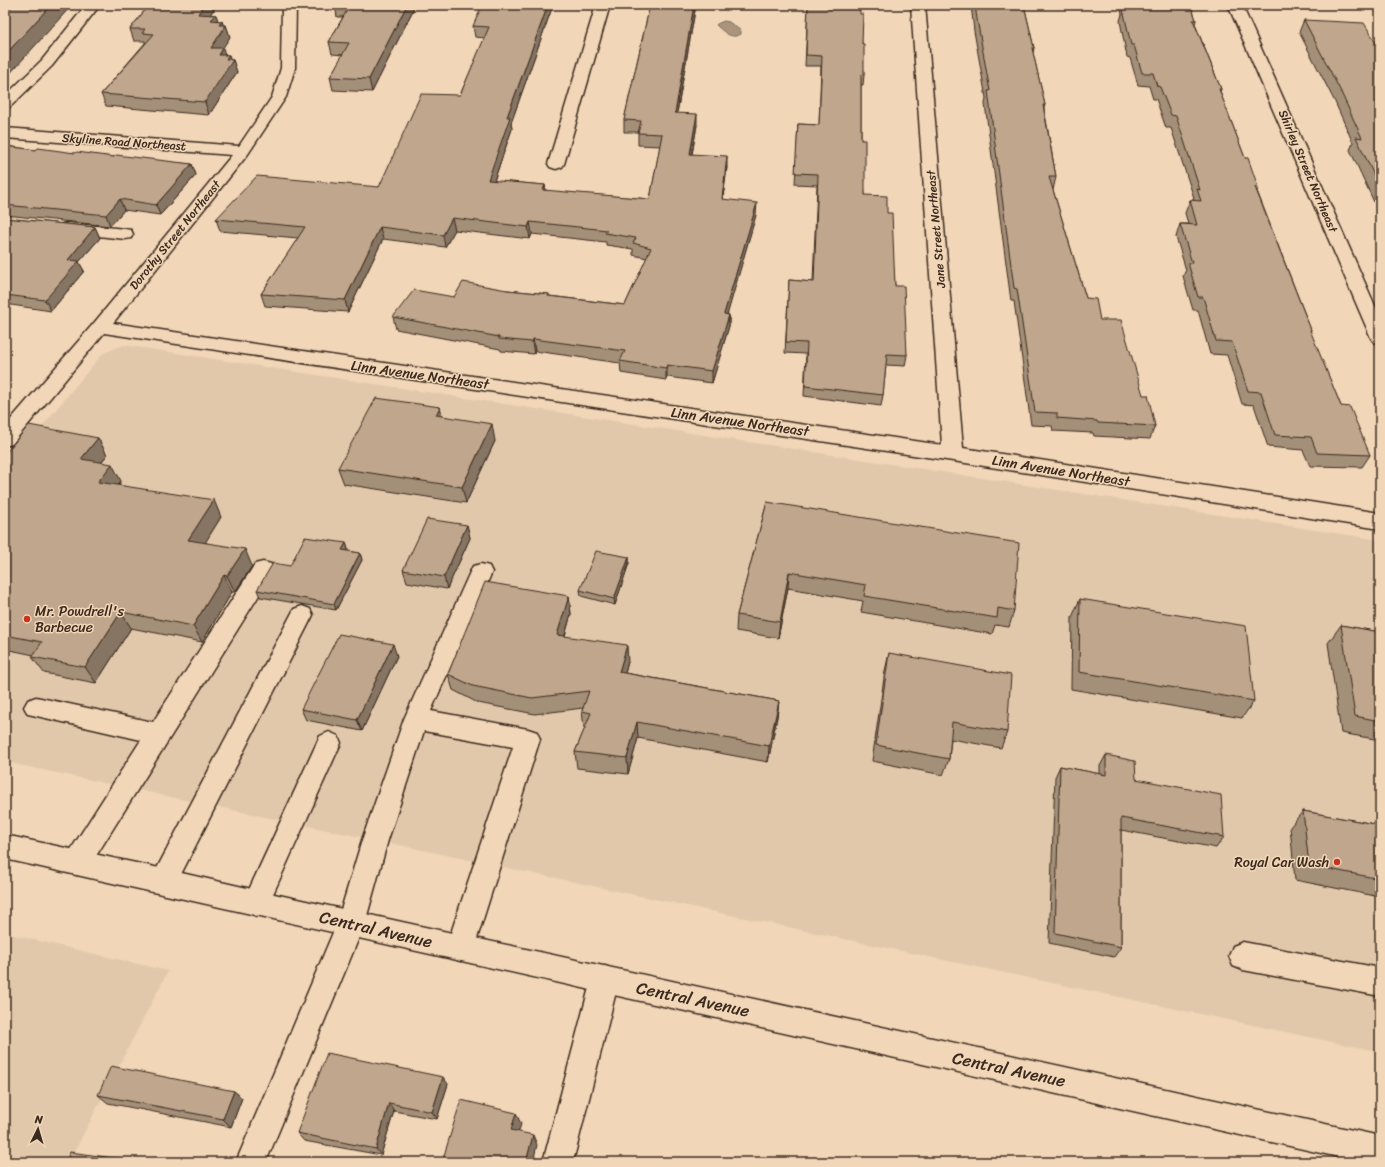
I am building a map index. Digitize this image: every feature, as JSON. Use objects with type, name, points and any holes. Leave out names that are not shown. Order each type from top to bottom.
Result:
[{"type":"street","points":[[5,104],[47,63],[93,5]]},
{"type":"street","name":"Dorothy Street Northeast","points":[[5,439],[100,328],[244,151],[279,97],[288,68],[289,5]]},
{"type":"street","points":[[556,164],[603,5]]},
{"type":"street","name":"Jane Street Northeast","points":[[918,5],[953,454]]},
{"type":"street","name":"Shirley Street Northeast","points":[[1235,5],[1380,338]]},
{"type":"street","name":"Skyline Road Northeast","points":[[5,133],[244,151]]},
{"type":"street","points":[[50,226],[125,234]]},
{"type":"street","name":"Linn Avenue Northeast","points":[[100,328],[953,454],[1380,522]]},
{"type":"street","points":[[77,863],[263,570]]},
{"type":"street","points":[[251,1162],[352,924],[375,840],[416,719],[481,572]]},
{"type":"street","points":[[164,881],[302,615]]},
{"type":"street","points":[[36,707],[159,734]]},
{"type":"street","points":[[416,719],[528,739],[460,948]]},
{"type":"street","points":[[256,903],[329,743]]},
{"type":"street","name":"Central Avenue","points":[[5,847],[1380,1151]]},
{"type":"street","points":[[1243,956],[1380,982]]},
{"type":"street","points":[[558,1162],[605,980]]},
{"type":"shaded area","points":[[724,21],[729,22],[741,31],[741,34],[731,36],[716,25]]},
{"type":"shaded area","points":[[124,345],[1380,540],[1380,1052],[5,762],[5,471],[103,353]]},
{"type":"shaded area","points":[[5,933],[168,971],[69,1162],[5,1162]]},
{"type":"building","points":[[14,5],[51,5],[5,55],[5,14]]},
{"type":"building","points":[[149,5],[204,5],[198,14],[216,15],[211,20],[222,21],[219,25],[226,25],[211,48],[223,48],[219,55],[229,55],[226,59],[233,60],[205,102],[101,94],[154,34],[142,33],[145,29],[130,29]]},
{"type":"building","points":[[350,5],[407,5],[369,79],[330,77],[349,43],[329,42]]},
{"type":"building","points":[[482,5],[548,5],[507,117],[510,117],[488,180],[545,185],[543,190],[650,199],[662,134],[638,133],[641,121],[624,120],[650,5],[694,5],[675,113],[697,114],[690,154],[727,156],[722,199],[757,203],[724,314],[729,315],[712,371],[667,365],[666,368],[620,361],[625,351],[533,339],[532,342],[499,339],[499,337],[393,317],[414,290],[454,297],[463,282],[507,290],[549,294],[548,296],[625,305],[651,248],[633,243],[636,238],[605,233],[607,230],[530,222],[528,227],[452,218],[443,235],[380,227],[345,300],[261,294],[305,227],[216,219],[257,176],[379,187],[421,94],[460,95],[489,27],[473,26]]},
{"type":"building","points":[[808,5],[860,5],[860,14],[863,14],[862,44],[864,44],[864,75],[861,75],[861,140],[865,140],[865,195],[887,196],[887,213],[892,213],[895,286],[904,286],[907,355],[887,354],[883,395],[805,386],[807,343],[786,342],[789,280],[814,282],[818,174],[795,173],[798,124],[819,125],[822,56],[806,55]]},
{"type":"building","points":[[975,5],[1024,5],[1045,105],[1043,105],[1056,177],[1049,177],[1086,298],[1096,299],[1100,320],[1121,320],[1143,395],[1148,395],[1155,426],[1098,423],[1097,421],[1057,418],[1057,413],[1035,412],[1017,289],[1014,288],[988,91],[990,91]]},
{"type":"building","points":[[1126,5],[1191,5],[1196,20],[1193,20],[1221,89],[1219,89],[1245,158],[1248,158],[1258,187],[1255,187],[1310,330],[1341,406],[1350,407],[1370,455],[1317,453],[1311,437],[1275,435],[1261,392],[1248,391],[1232,342],[1216,341],[1203,297],[1198,297],[1188,263],[1192,263],[1180,224],[1197,225],[1190,200],[1201,201],[1197,189],[1200,190],[1176,116],[1171,115],[1160,87],[1157,86],[1153,73],[1142,73],[1134,45],[1131,45],[1123,9],[1127,9]]},
{"type":"building","points":[[1304,20],[1364,23],[1380,49],[1380,188],[1356,137],[1362,138],[1340,90]]},
{"type":"building","points":[[5,146],[36,150],[38,148],[114,157],[116,155],[192,164],[156,205],[120,199],[106,215],[5,205]]},
{"type":"building","points":[[5,218],[95,227],[68,260],[79,261],[45,300],[5,295]]},
{"type":"building","points":[[376,398],[440,407],[436,415],[492,424],[462,487],[338,468]]},
{"type":"building","points":[[29,425],[98,438],[81,459],[112,464],[98,482],[214,500],[188,540],[245,549],[227,576],[224,575],[193,626],[121,612],[85,667],[32,657],[42,642],[5,635],[5,499],[10,492],[5,491],[5,472],[7,469],[5,468],[5,454]]},
{"type":"building","points":[[767,502],[1019,543],[1014,611],[998,608],[997,618],[864,596],[866,585],[789,572],[780,622],[737,615]]},
{"type":"building","points":[[427,519],[467,525],[444,577],[403,570]]},
{"type":"building","points":[[305,537],[346,543],[342,550],[360,553],[334,604],[257,590],[273,563],[290,566]]},
{"type":"building","points":[[596,551],[629,557],[614,599],[580,590]]},
{"type":"building","points":[[485,582],[569,596],[557,635],[627,645],[619,672],[779,701],[769,746],[637,722],[627,758],[575,752],[591,713],[582,711],[589,691],[532,698],[473,686],[448,674]]},
{"type":"building","points":[[1080,599],[1246,626],[1254,701],[1079,672]]},
{"type":"building","points":[[1341,625],[1380,632],[1380,721],[1355,716]]},
{"type":"building","points":[[339,634],[393,644],[357,720],[301,709]]},
{"type":"building","points":[[889,653],[1011,675],[1007,732],[952,722],[949,759],[876,745]]},
{"type":"building","points":[[1106,755],[1135,761],[1136,779],[1221,795],[1224,837],[1121,818],[1121,947],[1055,933],[1060,766],[1106,775]]},
{"type":"building","points":[[1303,811],[1380,825],[1380,879],[1309,865]]},
{"type":"building","points":[[327,1053],[443,1077],[432,1112],[389,1103],[376,1149],[297,1133]]},
{"type":"building","points":[[111,1066],[234,1091],[223,1119],[98,1095]]},
{"type":"building","points":[[461,1100],[516,1113],[511,1130],[533,1135],[526,1162],[442,1162]]},
{"type":"building","points":[[70,1152],[143,1162],[66,1162]]},
{"type":"place","name":"Mr. Powdrell's Barbecue","points":[[27,619]]},
{"type":"place","name":"Royal Car Wash","points":[[1337,862]]}]
